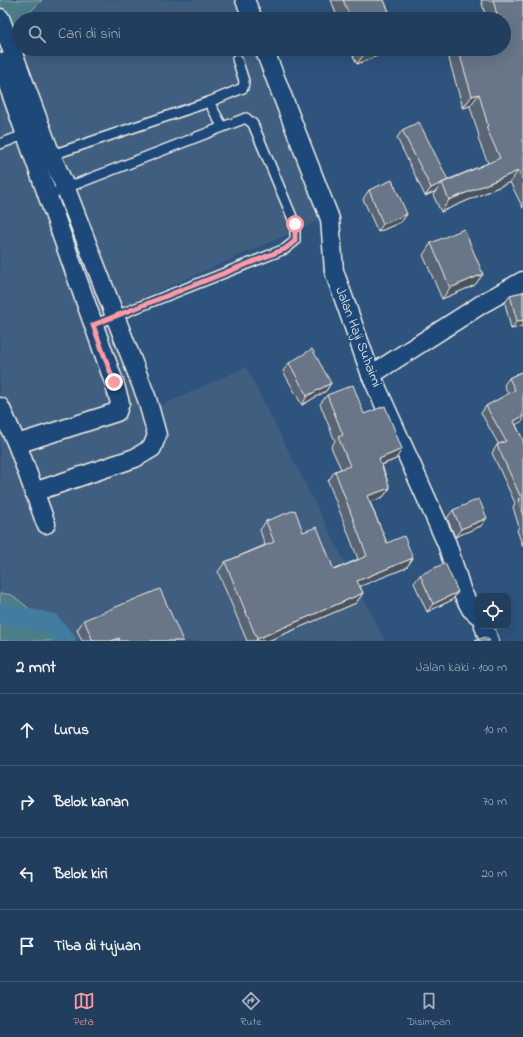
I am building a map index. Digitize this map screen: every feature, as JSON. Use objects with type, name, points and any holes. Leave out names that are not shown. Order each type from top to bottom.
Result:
[{"type":"street","points":[[246,0],[250,12]]},
{"type":"street","points":[[0,18],[10,82],[25,134],[66,189],[147,399],[158,435],[152,448],[135,458],[34,492]]},
{"type":"street","name":"Jalan Haji Suhaimi","points":[[267,56],[330,219],[334,271],[371,375],[447,544],[462,592],[475,612]]},
{"type":"street","points":[[0,62],[10,82],[42,128],[43,158],[48,195],[120,403],[117,412],[17,444]]},
{"type":"street","points":[[73,266],[93,258]]},
{"type":"street","points":[[371,375],[485,302],[523,281]]},
{"type":"street","points":[[120,403],[147,399]]},
{"type":"street","points":[[0,407],[17,444],[46,524]]},
{"type":"street","points":[[485,629],[489,641]]},
{"type":"lane","points":[[43,158],[209,102],[243,88],[244,81],[237,59]]},
{"type":"lane","points":[[209,102],[222,126]]},
{"type":"lane","points":[[48,195],[222,126],[246,118],[254,124],[295,224],[295,241],[285,249],[93,325]]},
{"type":"lane","points":[[0,144],[42,128]]},
{"type":"shaded area","points":[[42,0],[243,0],[247,12],[30,12]]},
{"type":"shaded area","points":[[12,33],[12,56],[265,56],[327,217],[123,307],[151,410],[246,367],[385,641],[64,641],[59,632],[12,595],[0,593],[0,49]]},
{"type":"green space","points":[[0,0],[42,0],[30,12],[12,12],[12,33],[0,49]]},
{"type":"green space","points":[[0,593],[12,595],[59,632],[64,641],[0,641]]},
{"type":"building","points":[[343,0],[384,0],[389,12],[348,12]]},
{"type":"building","points":[[493,0],[523,0],[523,180],[518,171],[449,200],[442,183],[500,158],[486,127],[488,126],[479,94],[472,96],[460,56],[511,56],[511,12],[496,12]]},
{"type":"building","points":[[419,122],[448,180],[431,188],[402,130]]},
{"type":"building","points":[[392,180],[407,214],[383,224],[369,190]]},
{"type":"building","points":[[464,229],[483,274],[450,288],[431,243]]},
{"type":"building","points":[[523,292],[523,320],[517,321],[510,295]]},
{"type":"building","points":[[312,349],[331,383],[307,396],[289,363]]},
{"type":"building","points":[[523,371],[523,416],[514,421],[523,440],[523,516],[518,499],[521,498],[497,445],[506,441],[486,406],[515,390],[509,378]]},
{"type":"building","points":[[353,385],[364,414],[385,406],[402,449],[379,459],[390,488],[367,496],[387,543],[404,536],[413,558],[357,581],[363,593],[257,639],[225,562],[274,542],[266,521],[295,510],[303,532],[317,527],[334,570],[367,556],[335,471],[350,466],[338,437],[343,435],[327,395]]},
{"type":"building","points":[[479,499],[487,518],[461,529],[453,510]]},
{"type":"building","points":[[445,563],[458,592],[433,604],[420,575]]},
{"type":"building","points":[[160,589],[183,641],[120,641],[119,638],[111,641],[93,641],[84,620]]},
{"type":"building","points":[[485,637],[490,641],[474,641]]},
{"type":"waterway","points":[[0,613],[50,623],[66,641]]},
{"type":"route","points":[[114,382],[93,325],[285,249],[295,241],[295,224]]}]
